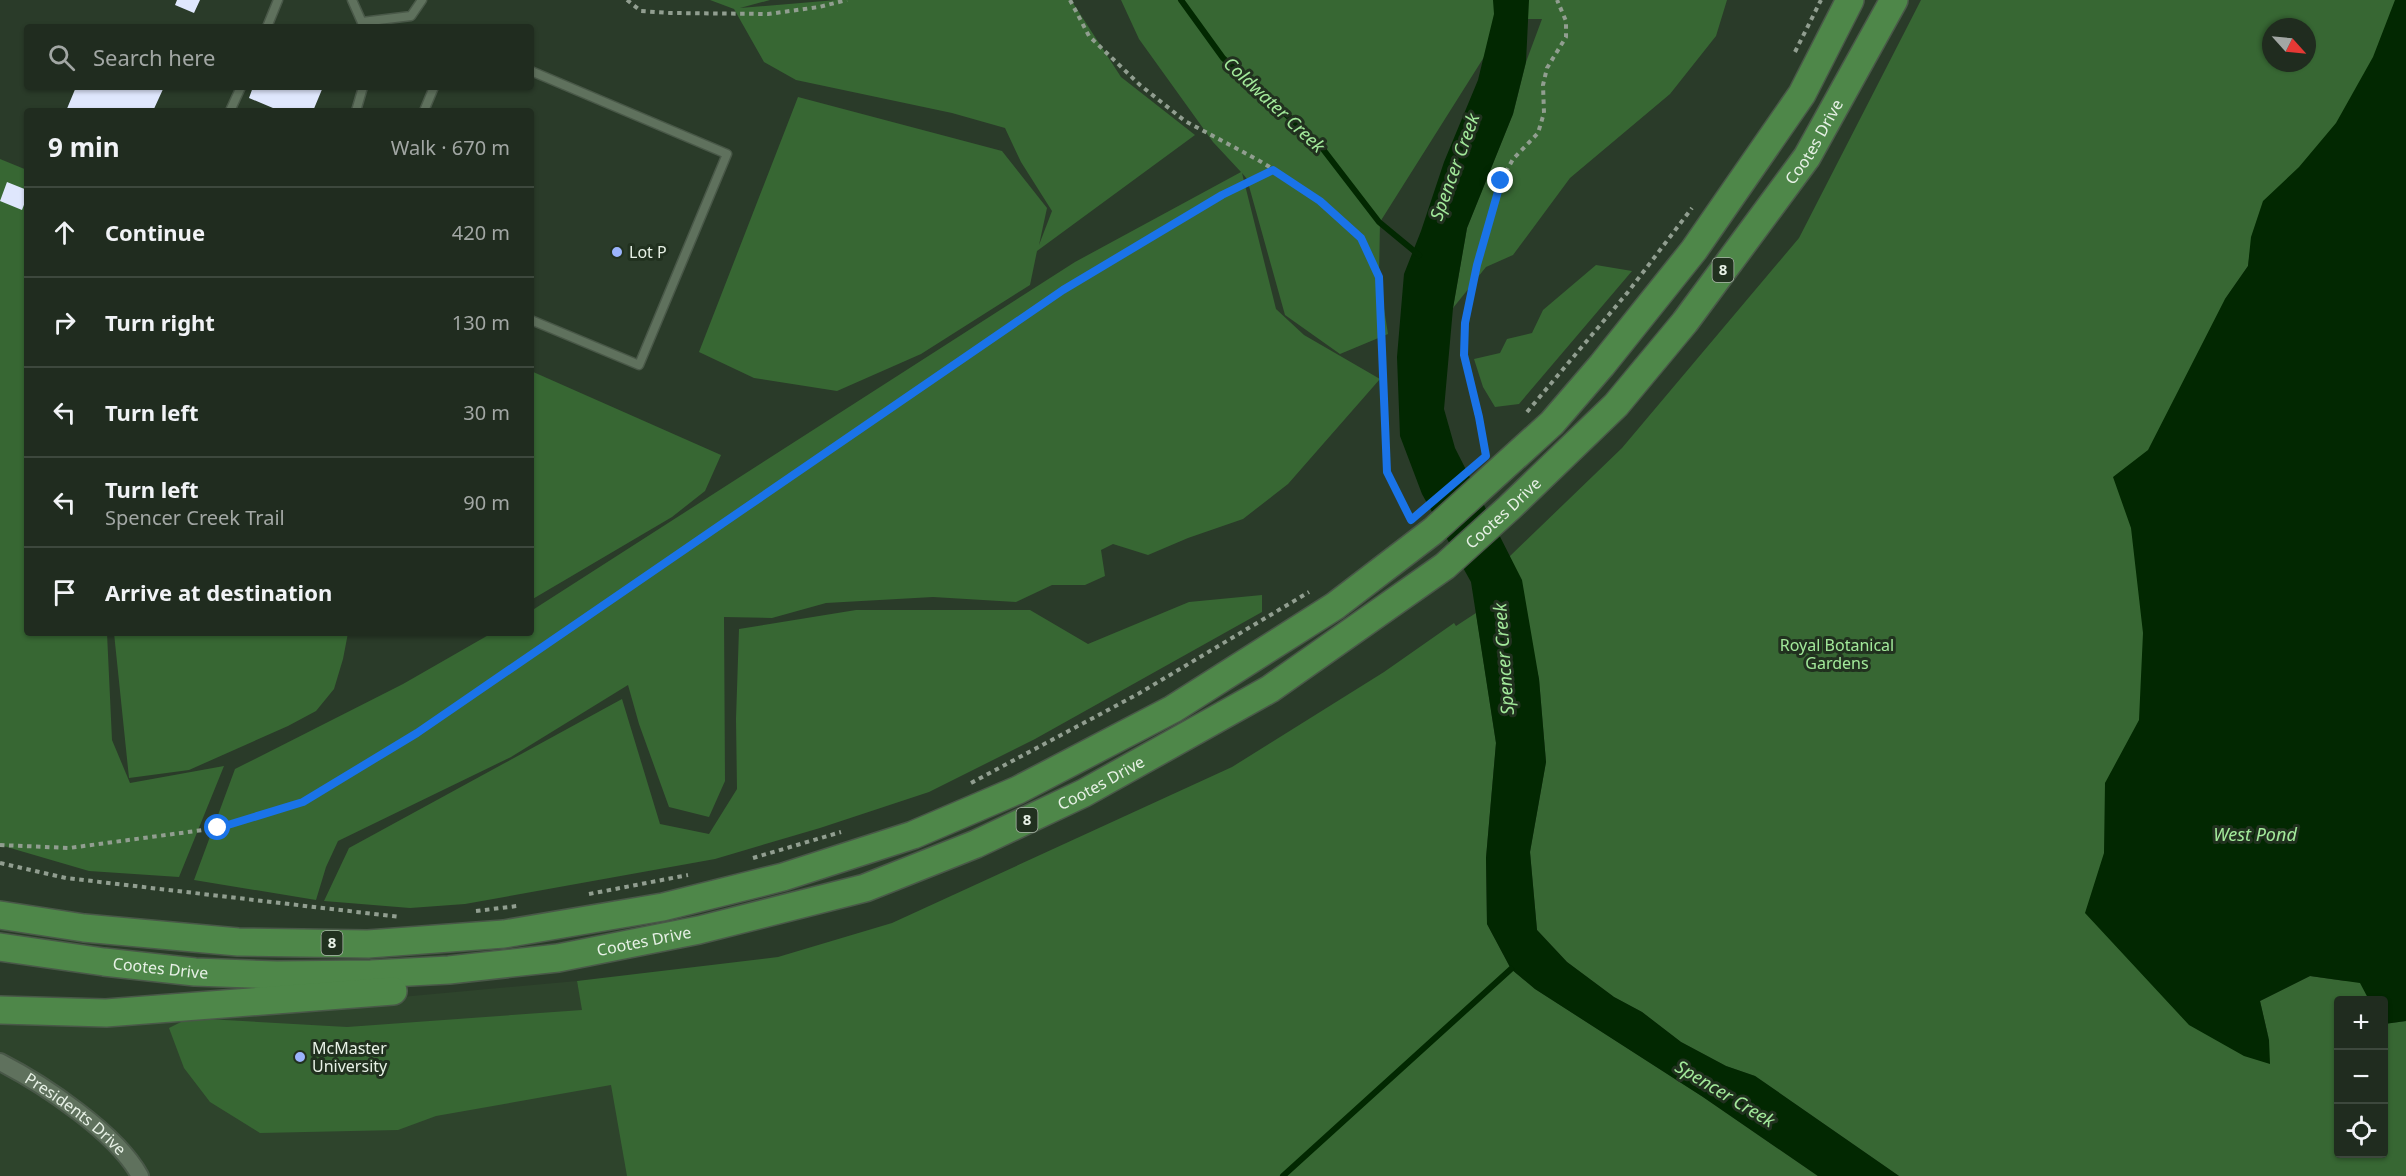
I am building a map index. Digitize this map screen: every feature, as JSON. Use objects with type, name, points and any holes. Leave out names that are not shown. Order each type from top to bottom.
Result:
[{"type":"main road","name":"Cootes Drive","points":[[0,915],[84,928],[238,942],[368,944],[515,932],[663,907],[783,877],[913,835],[1018,790],[1173,709],[1335,606],[1421,521],[1492,460],[1552,423],[1602,365],[1694,250],[1802,94],[1850,0]]},
{"type":"main road","name":"Cootes Drive","points":[[0,947],[172,969],[277,975],[371,975],[449,970],[558,958],[699,930],[865,888],[976,844],[1084,793],[1270,689],[1445,566],[1616,405],[1685,322],[1807,157],[1894,0]]},
{"type":"main road","points":[[0,1010],[105,1013],[395,991],[500,976],[558,958]]},
{"type":"street","name":"Presidents Drive","points":[[0,1062],[54,1094],[118,1145],[140,1176]]},
{"type":"lane","points":[[268,24],[278,0]]},
{"type":"lane","points":[[352,0],[363,24]]},
{"type":"lane","points":[[368,24],[411,16],[422,0]]},
{"type":"lane","points":[[534,72],[727,154],[639,365],[534,321]]},
{"type":"lane","points":[[231,108],[240,90]]},
{"type":"lane","points":[[357,108],[362,90]]},
{"type":"lane","points":[[425,108],[433,90]]},
{"type":"path","points":[[627,0],[641,11],[768,14],[819,7],[847,0]]},
{"type":"path","points":[[1070,0],[1089,36],[1140,85],[1185,121],[1258,160],[1320,201],[1361,238],[1379,277],[1387,472],[1421,521],[1401,526]]},
{"type":"path","points":[[1492,460],[1464,355],[1465,323],[1477,265],[1501,181],[1513,159],[1538,133],[1544,113],[1543,85],[1547,68],[1566,37],[1566,21],[1557,0]]},
{"type":"path","points":[[1794,53],[1821,0]]},
{"type":"path","points":[[0,845],[69,848],[218,828],[303,802],[417,733],[1063,290],[1222,195],[1273,170]]},
{"type":"path","points":[[1521,419],[1628,292],[1698,200]]},
{"type":"path","points":[[961,788],[1138,694],[1317,588]]},
{"type":"path","points":[[753,858],[852,828]]},
{"type":"path","points":[[0,863],[66,878],[409,918]]},
{"type":"path","points":[[581,895],[696,873]]},
{"type":"path","points":[[466,912],[524,905]]},
{"type":"shaded area","name":"McMaster University","points":[[577,981],[587,1031],[614,1083],[630,1176],[0,1176],[0,1016],[390,998]]},
{"type":"green space","points":[[710,0],[770,0],[740,8],[836,0],[1071,0],[1121,77],[1195,135],[1037,251],[1030,285],[921,354],[837,391],[754,378],[699,352],[798,97],[1002,151],[1047,208],[1039,245],[1052,211],[1021,162],[1005,128],[952,113],[796,80],[764,62],[734,9]]},
{"type":"green space","points":[[1121,0],[1727,0],[1716,36],[1670,94],[1570,178],[1513,255],[1486,267],[1453,308],[1467,228],[1513,114],[1526,62],[1542,19],[1508,19],[1380,222],[1379,277],[1388,334],[1340,354],[1285,315],[1247,179],[1242,173],[1276,309],[1304,335],[1380,379],[1288,484],[1243,519],[1148,555],[1113,544],[1101,550],[1105,576],[1085,585],[1052,585],[1016,602],[933,597],[826,603],[772,618],[724,617],[725,781],[709,817],[669,807],[639,724],[628,685],[511,757],[338,841],[326,867],[316,900],[194,880],[235,769],[403,684],[487,636],[534,636],[534,609],[1075,262],[1241,172],[1213,142],[1139,39]]},
{"type":"green space","name":"Royal Botanical Gardens","points":[[1921,0],[2406,0],[2406,90],[2251,245],[2248,266],[2225,299],[2183,733],[2269,1040],[2260,1001],[2310,976],[2345,981],[2354,961],[2377,996],[2334,996],[2334,1158],[2388,1158],[2388,1023],[2406,1021],[2406,1176],[1899,1176],[1755,1076],[1726,1066],[1681,1042],[1642,1012],[1614,997],[1567,962],[1537,930],[1530,852],[1546,762],[1539,679],[1509,557],[1622,448],[1799,238]]},
{"type":"green space","points":[[0,159],[24,169],[24,636],[107,636],[112,740],[130,783],[224,766],[179,877],[89,871],[0,845]]},
{"type":"green space","points":[[1596,265],[1632,271],[1519,404],[1495,407],[1483,387],[1474,359],[1500,353],[1507,339],[1532,333],[1543,310]]},
{"type":"green space","points":[[534,372],[721,455],[705,491],[672,517],[534,598]]},
{"type":"green space","points":[[1262,595],[1262,612],[1035,739],[929,792],[820,828],[715,859],[465,904],[410,908],[324,901],[349,848],[622,699],[660,824],[709,834],[737,789],[736,719],[739,629],[856,610],[1030,610],[1088,644],[1189,602]]},
{"type":"green space","points":[[1476,613],[1496,743],[1486,858],[1487,924],[1511,969],[1535,989],[1703,1097],[1818,1176],[627,1176],[611,1085],[436,1116],[398,1130],[260,1133],[210,1102],[184,1068],[169,1028],[189,1018],[347,1027],[582,1010],[577,981],[778,957],[892,923],[1232,767],[1384,672],[1454,623],[1456,626]]},
{"type":"green space","points":[[114,636],[347,636],[334,689],[316,711],[288,726],[189,770],[129,778]]},
{"type":"water","name":"Spencer Creek","points":[[1493,0],[1529,0],[1526,62],[1513,114],[1467,228],[1453,308],[1444,409],[1455,448],[1522,580],[1539,679],[1546,762],[1530,852],[1537,930],[1567,962],[1614,997],[1642,1012],[1681,1042],[1726,1066],[1755,1076],[1899,1176],[1818,1176],[1703,1097],[1535,989],[1511,969],[1487,924],[1486,858],[1496,743],[1471,582],[1422,494],[1400,436],[1397,357],[1404,274],[1444,162],[1478,80],[1494,14]]},
{"type":"water","name":"West Pond","points":[[2395,0],[2406,0],[2406,1021],[2388,1023],[2388,996],[2367,996],[2360,983],[2310,976],[2260,1001],[2269,1040],[2270,1064],[2244,1056],[2189,1025],[2085,913],[2104,853],[2105,783],[2139,720],[2143,633],[2131,528],[2113,477],[2148,450],[2225,299],[2248,266],[2251,237],[2263,201],[2299,167],[2336,123],[2373,57]]},
{"type":"building","points":[[177,0],[200,0],[194,13],[175,5]]},
{"type":"building","points":[[75,90],[163,90],[154,108],[67,108]]},
{"type":"building","points":[[252,90],[322,90],[314,108],[273,108],[249,98]]},
{"type":"building","points":[[7,182],[24,189],[22,210],[0,201]]},
{"type":"waterway","name":"Coldwater Creek","points":[[1181,0],[1223,58],[1319,144],[1379,222],[1419,255]]},
{"type":"waterway","points":[[1283,1176],[1511,969]]},
{"type":"place","name":"Lot P","points":[[617,252]]},
{"type":"place","name":"McMaster University","points":[[300,1057]]},
{"type":"route","points":[[218,828],[303,802],[417,733],[1063,290],[1222,195],[1273,170],[1320,201],[1361,238],[1379,277],[1387,472],[1411,520],[1486,456],[1464,355],[1465,323],[1477,265],[1501,181]]}]
